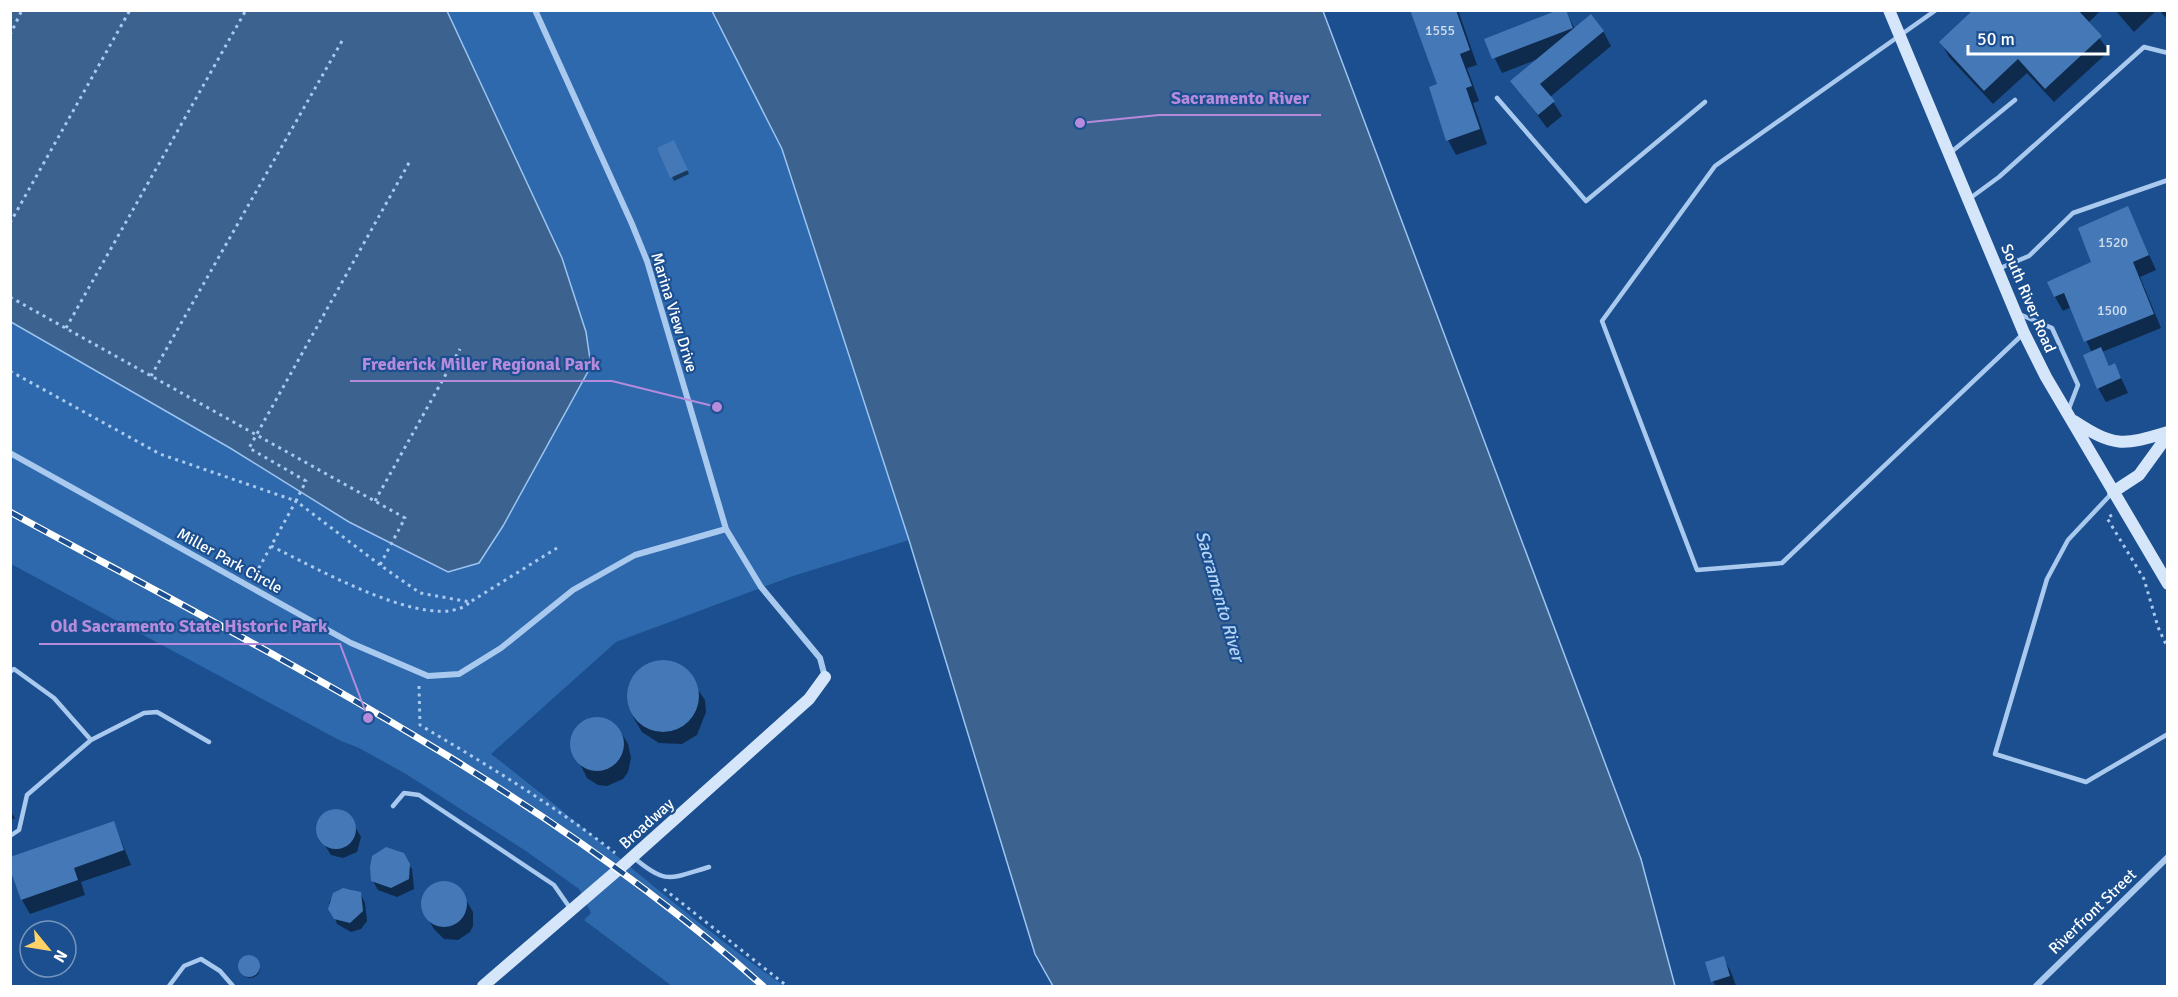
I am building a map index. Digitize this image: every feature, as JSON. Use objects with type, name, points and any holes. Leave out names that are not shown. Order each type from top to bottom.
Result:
[{"type":"street","name":"Marina View Drive","points":[[535,10],[647,261],[726,530],[761,587],[820,658],[825,677]]},
{"type":"street","name":"South River Road","points":[[1890,10],[2024,333],[2069,416],[2168,584]]},
{"type":"street","points":[[2069,416],[2102,439],[2134,442],[2168,434]]},
{"type":"street","points":[[2113,492],[2139,475],[2168,434]]},
{"type":"street","name":"Miller Park Circle","points":[[10,453],[351,643],[428,676],[459,674],[501,648],[573,590],[635,555],[726,530]]},
{"type":"street","name":"Broadway","points":[[483,987],[630,860],[816,692],[825,677]]},
{"type":"street","name":"Riverfront Street","points":[[2036,987],[2168,857]]},
{"type":"lane","points":[[1936,10],[1902,37],[1715,166],[1602,321],[1697,570],[1782,563],[2024,333]]},
{"type":"lane","points":[[1969,199],[1999,177],[2144,46],[2168,53]]},
{"type":"lane","points":[[1497,98],[1586,201],[1705,102]]},
{"type":"lane","points":[[1950,153],[2015,100]]},
{"type":"lane","points":[[1998,270],[2029,256],[2073,213],[2168,180]]},
{"type":"lane","points":[[2015,312],[2052,328],[2079,385],[2069,416]]},
{"type":"lane","points":[[2113,492],[2068,540],[2047,579],[1995,754],[2086,782],[2168,734]]},
{"type":"lane","points":[[10,672],[14,669],[54,698],[91,740]]},
{"type":"lane","points":[[10,836],[19,830],[27,795],[91,740],[144,713],[157,712],[209,742]]},
{"type":"lane","points":[[393,806],[404,793],[419,795],[554,885],[572,910]]},
{"type":"lane","points":[[630,860],[663,878],[709,867]]},
{"type":"lane","points":[[169,987],[184,966],[201,959],[220,971],[233,987]]},
{"type":"path","points":[[10,34],[22,10]]},
{"type":"path","points":[[10,223],[129,10]]},
{"type":"path","points":[[66,328],[246,10]]},
{"type":"path","points":[[150,376],[342,41]]},
{"type":"path","points":[[248,586],[306,481],[249,447],[410,161]]},
{"type":"path","points":[[10,297],[405,518],[380,565]]},
{"type":"path","points":[[375,501],[460,349]]},
{"type":"path","points":[[10,370],[160,454],[296,501],[420,593],[470,602]]},
{"type":"path","points":[[2122,508],[2107,518],[2144,579],[2158,627],[2168,649]]},
{"type":"path","points":[[271,546],[405,607],[440,612],[462,609],[557,548]]},
{"type":"path","points":[[419,672],[420,725],[547,803],[630,860]]},
{"type":"path","points":[[663,888],[787,987]]},
{"type":"shaded area","points":[[447,11],[712,11],[782,149],[909,540],[793,576],[616,642],[491,754],[709,930],[784,986],[672,986],[584,920],[591,913],[579,889],[526,851],[406,774],[11,564],[10,322],[230,448],[349,522],[448,572],[479,563],[503,526],[591,366],[503,130]]},
{"type":"water","points":[[11,10],[447,11],[562,258],[586,332],[591,366],[503,526],[479,563],[448,572],[349,522],[230,448],[11,322]]},
{"type":"water","points":[[712,11],[1323,11],[1641,859],[1675,986],[1053,986],[1035,954],[909,540],[782,149]]},
{"type":"building","points":[[1410,10],[1456,10],[1470,50],[1460,54],[1472,86],[1466,88],[1480,129],[1446,141],[1429,87],[1437,84]]},
{"type":"building","points":[[1558,10],[1566,10],[1573,28],[1492,59],[1484,39]]},
{"type":"building","points":[[1973,10],[2078,10],[2102,36],[2045,89],[2018,59],[1984,91],[1939,42]]},
{"type":"building","points":[[1591,14],[1604,31],[1540,84],[1555,101],[1538,115],[1510,81]]},
{"type":"building","points":[[674,140],[688,170],[670,178],[657,148]]},
{"type":"building","points":[[2128,206],[2149,255],[2133,262],[2154,314],[2084,342],[2064,293],[2054,297],[2047,282],[2091,262],[2078,228]]},
{"type":"building","points":[[2101,347],[2109,366],[2115,363],[2121,378],[2097,389],[2083,355]]},
{"type":"building","points":[[663,660],[683,666],[693,676],[699,696],[693,716],[683,726],[663,732],[643,726],[633,716],[627,696],[633,676],[643,666]]},
{"type":"building","points":[[592,717],[602,717],[612,721],[620,729],[624,744],[620,759],[612,767],[602,771],[592,771],[582,767],[574,759],[570,749],[570,739],[574,729],[582,721]]},
{"type":"building","points":[[336,809],[344,810],[350,815],[355,821],[355,837],[350,843],[344,848],[336,849],[328,848],[322,843],[317,837],[316,829],[317,821],[322,815],[328,810]]},
{"type":"building","points":[[114,821],[124,850],[74,868],[78,880],[21,900],[10,869],[10,857]]},
{"type":"building","points":[[386,847],[404,853],[410,864],[409,879],[391,888],[371,881],[372,856]]},
{"type":"building","points":[[444,881],[460,888],[467,904],[460,920],[444,927],[428,920],[421,904],[428,888]]},
{"type":"building","points":[[343,888],[361,892],[363,911],[350,923],[334,919],[328,909],[333,893]]},
{"type":"building","points":[[249,955],[257,958],[260,966],[257,974],[249,977],[241,974],[238,966],[241,958]]},
{"type":"building","points":[[1724,956],[1730,976],[1711,982],[1705,962]]},
{"type":"railway","points":[[10,512],[304,672],[496,786],[588,848],[677,914],[763,986]]},
{"type":"place","name":"Sacramento River","points":[[1080,123]]},
{"type":"place","name":"Frederick Miller Regional Park","points":[[717,407]]},
{"type":"place","name":"Old Sacramento State Historic Park","points":[[368,718]]}]
